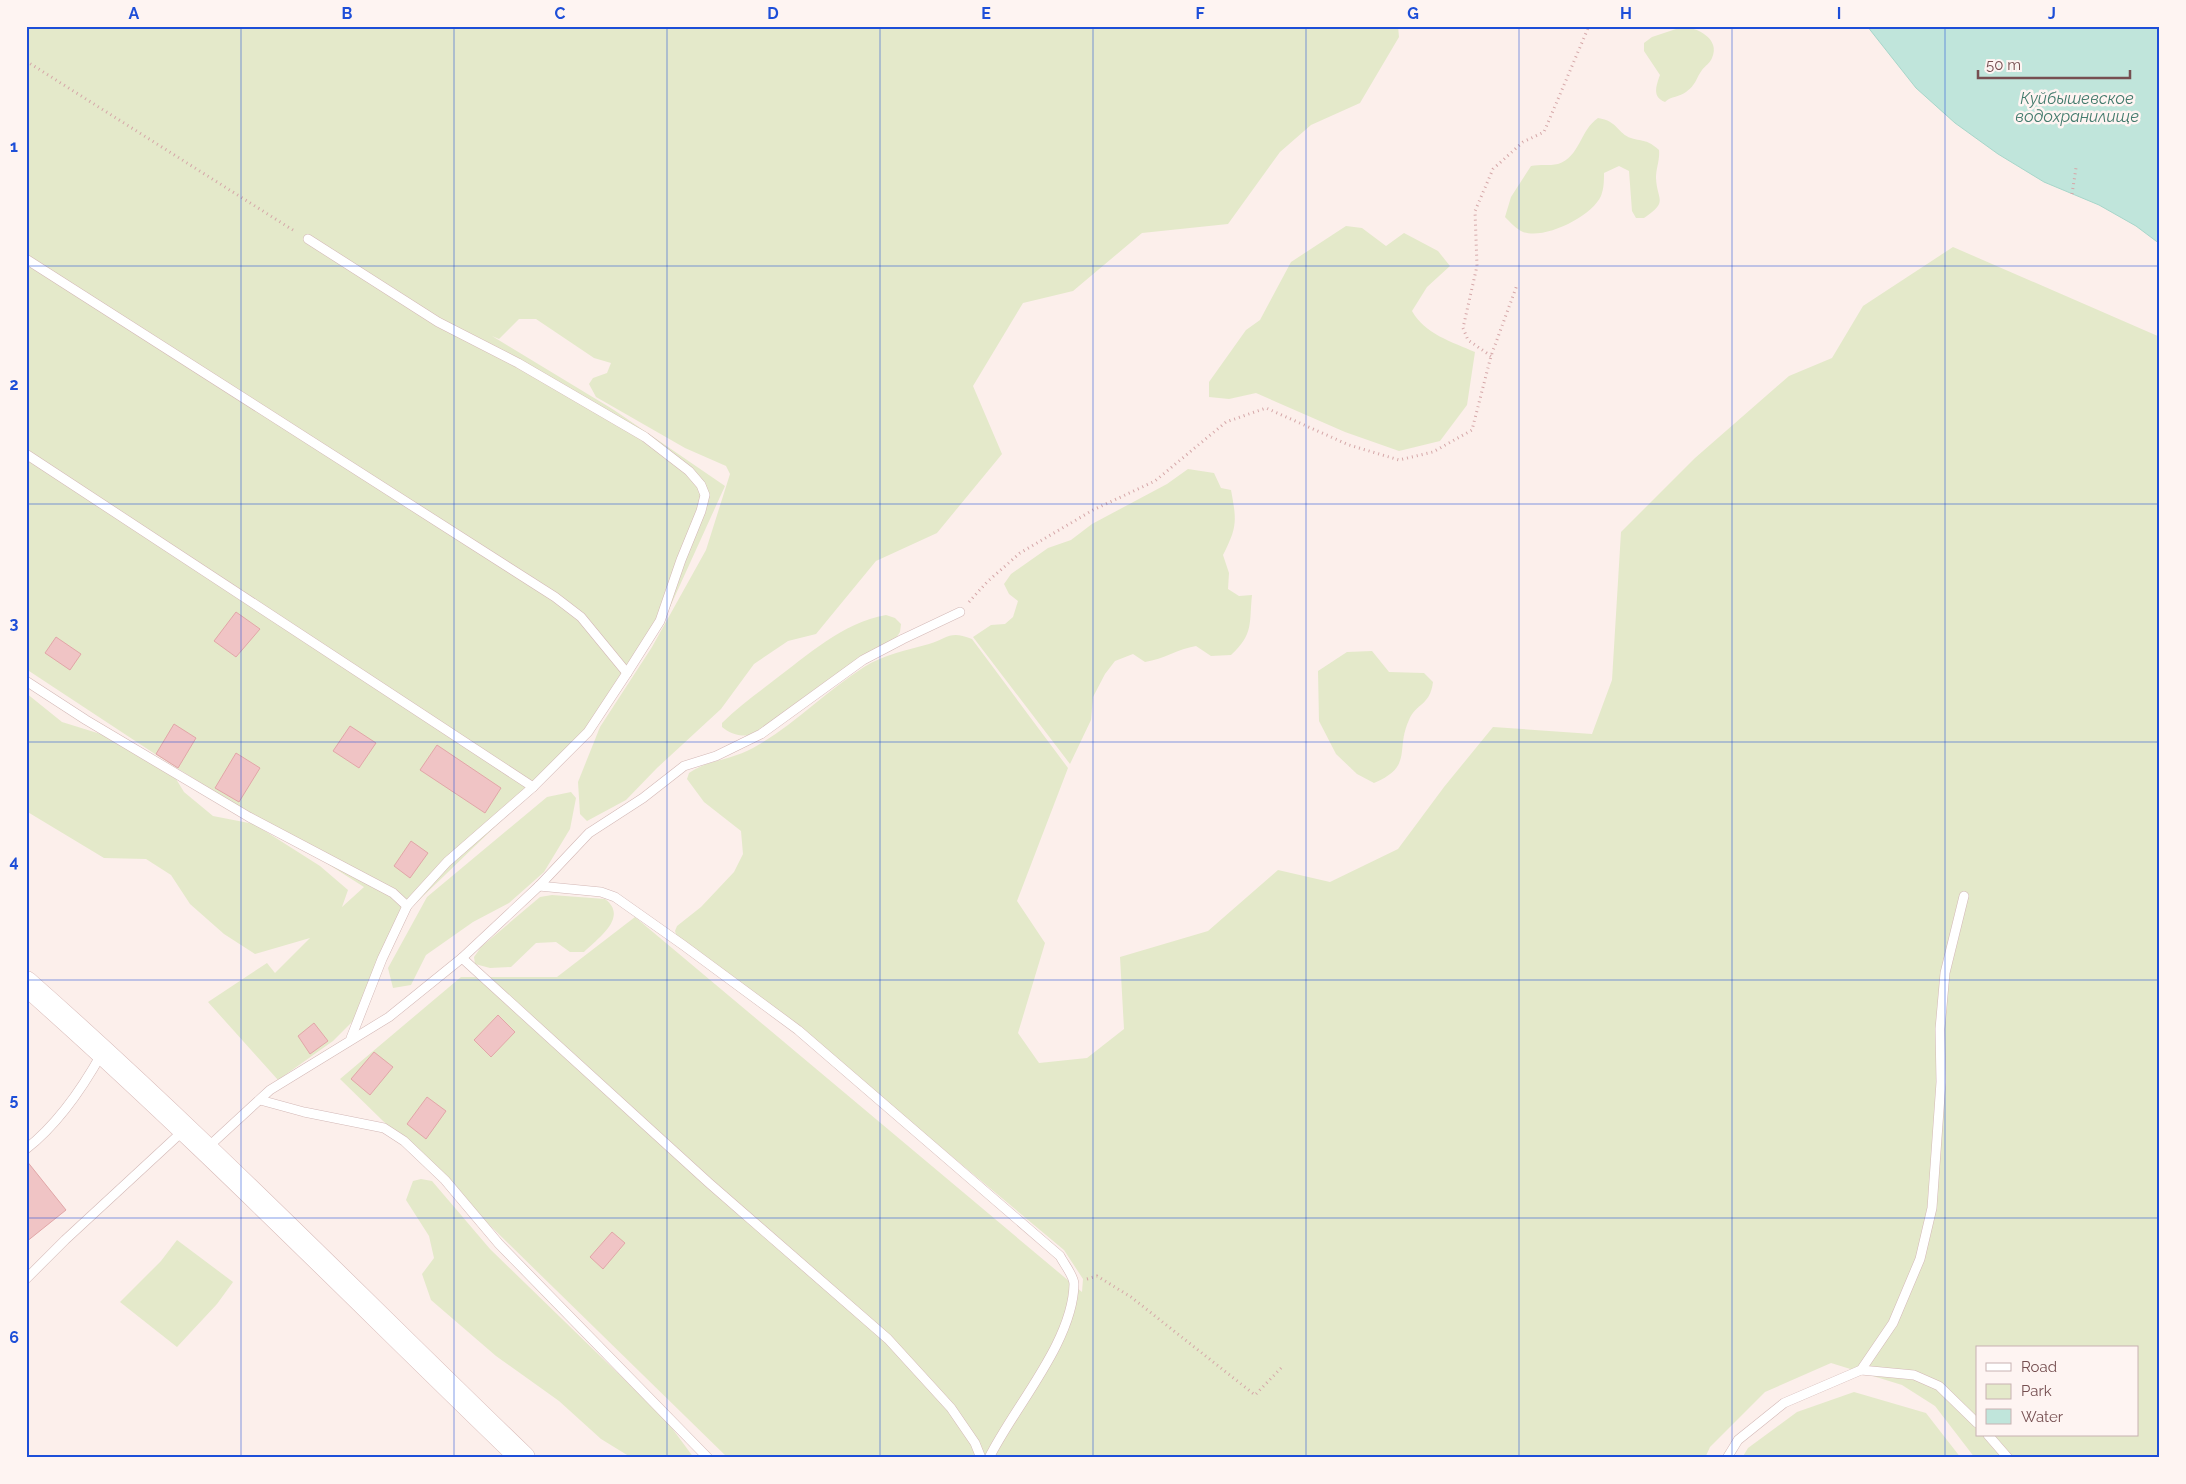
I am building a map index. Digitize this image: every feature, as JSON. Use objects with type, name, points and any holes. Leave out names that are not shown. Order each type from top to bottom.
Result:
[{"type":"street","points":[[26,983],[103,1051],[186,1129],[523,1458]]},
{"type":"lane","points":[[308,239],[438,322],[518,363],[645,437],[689,472],[700,485],[705,495],[701,511],[681,560],[660,621],[588,732],[534,787],[447,862],[407,906],[382,959],[351,1038]]},
{"type":"lane","points":[[26,259],[555,596],[581,617],[627,672]]},
{"type":"lane","points":[[26,454],[534,787]]},
{"type":"lane","points":[[206,1149],[270,1090],[324,1058],[351,1038],[389,1017],[462,958],[539,886],[588,833],[643,798],[684,766],[716,756],[762,734],[863,660],[960,612]]},
{"type":"lane","points":[[26,681],[86,720],[249,817],[393,893],[407,906]]},
{"type":"lane","points":[[539,886],[601,892],[615,897],[683,945],[798,1030],[1060,1256],[1074,1282],[1070,1307],[1054,1350],[989,1458]]},
{"type":"lane","points":[[1861,1370],[1893,1323],[1920,1259],[1932,1208],[1941,1082],[1940,1029],[1944,973],[1964,896]]},
{"type":"lane","points":[[462,958],[708,1183],[888,1338],[951,1408],[975,1443],[981,1458]]},
{"type":"lane","points":[[26,1149],[40,1138],[83,1087],[103,1051]]},
{"type":"lane","points":[[260,1100],[304,1112],[384,1128],[404,1141],[445,1180],[499,1244],[708,1458]]},
{"type":"lane","points":[[26,1279],[65,1240],[186,1129]]},
{"type":"lane","points":[[1727,1458],[1738,1440],[1784,1403],[1861,1370],[1914,1375],[1939,1386],[1976,1423]]},
{"type":"lane","points":[[1989,1436],[2008,1458]]},
{"type":"path","points":[[1491,356],[1468,340],[1462,328],[1477,266],[1475,211],[1492,169],[1523,142],[1544,132],[1589,26]]},
{"type":"path","points":[[26,61],[308,239]]},
{"type":"path","points":[[2072,194],[2076,168]]},
{"type":"path","points":[[960,612],[987,582],[1020,553],[1093,510],[1155,481],[1226,422],[1266,408],[1349,444],[1399,460],[1433,452],[1472,430],[1491,356],[1517,286]]},
{"type":"path","points":[[1074,1282],[1097,1276],[1131,1297],[1255,1395],[1283,1366]]},
{"type":"green space","points":[[26,26],[1398,26],[1399,37],[1360,103],[1311,125],[1280,152],[1228,224],[1142,233],[1073,291],[1023,303],[973,386],[1002,454],[937,533],[876,561],[816,634],[788,641],[754,664],[721,709],[657,768],[626,800],[587,821],[580,814],[578,782],[600,727],[652,647],[706,550],[730,474],[726,466],[685,448],[596,397],[589,384],[593,378],[607,373],[611,363],[594,358],[536,319],[519,319],[499,339],[492,336],[614,410],[725,486],[665,618],[595,730],[417,902],[396,919],[353,1021],[333,1041],[278,1080],[208,1002],[267,963],[275,973],[310,938],[255,954],[224,934],[190,904],[171,875],[146,859],[104,858],[26,811],[26,693],[62,722],[107,736],[173,774],[184,792],[213,816],[254,824],[320,866],[348,890],[342,907],[364,887],[155,754],[26,669]]},
{"type":"green space","points":[[1682,27],[1694,29],[1706,35],[1713,45],[1714,51],[1711,60],[1702,70],[1692,87],[1684,94],[1665,102],[1658,97],[1656,87],[1660,75],[1644,51],[1644,43],[1652,37]]},
{"type":"green space","points":[[1598,118],[1610,122],[1623,134],[1648,142],[1659,150],[1656,178],[1660,200],[1657,208],[1644,218],[1636,218],[1632,211],[1629,171],[1619,166],[1604,173],[1601,196],[1596,204],[1578,218],[1543,233],[1532,234],[1518,229],[1505,217],[1511,197],[1531,166],[1555,165],[1565,161],[1576,150],[1587,129]]},
{"type":"green space","points":[[1346,226],[1362,228],[1386,246],[1404,233],[1438,251],[1450,266],[1427,287],[1412,311],[1424,326],[1448,341],[1475,352],[1467,405],[1440,441],[1399,451],[1345,432],[1256,393],[1229,399],[1209,397],[1209,382],[1246,330],[1260,320],[1291,262]]},
{"type":"green space","points":[[1953,247],[2160,337],[2160,1458],[1975,1458],[1935,1406],[1902,1385],[1831,1363],[1765,1392],[1710,1447],[1705,1458],[728,1458],[340,1079],[461,977],[557,977],[635,917],[1082,1292],[1083,1279],[1064,1250],[768,1003],[677,937],[675,931],[677,926],[701,907],[734,872],[743,854],[741,831],[704,802],[687,779],[689,773],[704,765],[745,752],[768,739],[871,663],[949,636],[959,635],[972,639],[1068,768],[1017,901],[1045,943],[1018,1033],[1039,1063],[1087,1058],[1124,1029],[1120,957],[1208,931],[1278,870],[1330,882],[1398,849],[1444,787],[1493,727],[1592,734],[1612,680],[1621,532],[1695,458],[1789,376],[1832,358],[1863,306]]},
{"type":"green space","points":[[1188,469],[1214,473],[1221,488],[1231,490],[1235,517],[1231,538],[1223,555],[1229,573],[1228,589],[1239,596],[1252,595],[1247,634],[1244,641],[1231,655],[1211,656],[1196,646],[1145,662],[1133,654],[1115,661],[1105,674],[1093,697],[1091,720],[1070,764],[973,637],[991,625],[1005,624],[1013,617],[1018,601],[1009,594],[1004,584],[1011,574],[1048,548],[1071,540],[1092,524],[1167,484]]},
{"type":"green space","points":[[886,615],[895,618],[901,624],[900,632],[896,638],[822,684],[754,734],[737,735],[722,727],[722,723],[740,706],[826,641],[855,625]]},
{"type":"green space","points":[[1372,651],[1389,672],[1424,673],[1433,682],[1429,696],[1415,710],[1409,720],[1399,764],[1386,777],[1374,783],[1357,774],[1336,754],[1319,721],[1318,671],[1347,652]]},
{"type":"green space","points":[[571,792],[576,798],[570,829],[544,872],[509,903],[473,922],[426,955],[411,985],[393,988],[388,968],[427,897],[547,797]]},
{"type":"green space","points":[[552,895],[605,899],[612,906],[613,920],[603,934],[584,952],[570,952],[556,942],[536,943],[511,967],[490,968],[475,964],[474,957],[481,947],[540,897]]},
{"type":"green space","points":[[421,1179],[432,1181],[490,1249],[666,1420],[694,1458],[632,1458],[601,1439],[559,1401],[496,1356],[431,1300],[422,1274],[434,1258],[429,1236],[406,1200],[413,1181]]},
{"type":"green space","points":[[177,1240],[233,1282],[217,1304],[177,1347],[120,1302],[161,1261]]},
{"type":"green space","points":[[1854,1392],[1926,1413],[1961,1458],[1742,1458],[1748,1448],[1797,1412]]},
{"type":"water","name":"Куйбышевское водохранилище","points":[[1867,26],[2160,26],[2160,244],[2136,226],[2099,205],[2044,182],[1998,154],[1955,123],[1916,88]]},
{"type":"building","points":[[236,612],[260,629],[236,657],[214,641]]},
{"type":"building","points":[[56,637],[81,654],[70,670],[45,653]]},
{"type":"building","points":[[174,724],[196,738],[178,768],[156,754]]},
{"type":"building","points":[[350,726],[376,743],[359,768],[333,751]]},
{"type":"building","points":[[437,745],[501,788],[485,813],[420,770]]},
{"type":"building","points":[[236,753],[260,768],[239,802],[215,788]]},
{"type":"building","points":[[411,841],[428,853],[410,878],[394,866]]},
{"type":"building","points":[[498,1015],[515,1032],[491,1057],[474,1040]]},
{"type":"building","points":[[314,1023],[328,1041],[310,1054],[298,1036]]},
{"type":"building","points":[[374,1052],[393,1067],[370,1095],[351,1079]]},
{"type":"building","points":[[427,1097],[446,1111],[426,1139],[407,1124]]},
{"type":"building","points":[[26,1160],[66,1210],[26,1242]]},
{"type":"building","points":[[612,1232],[625,1243],[603,1269],[590,1257]]}]
